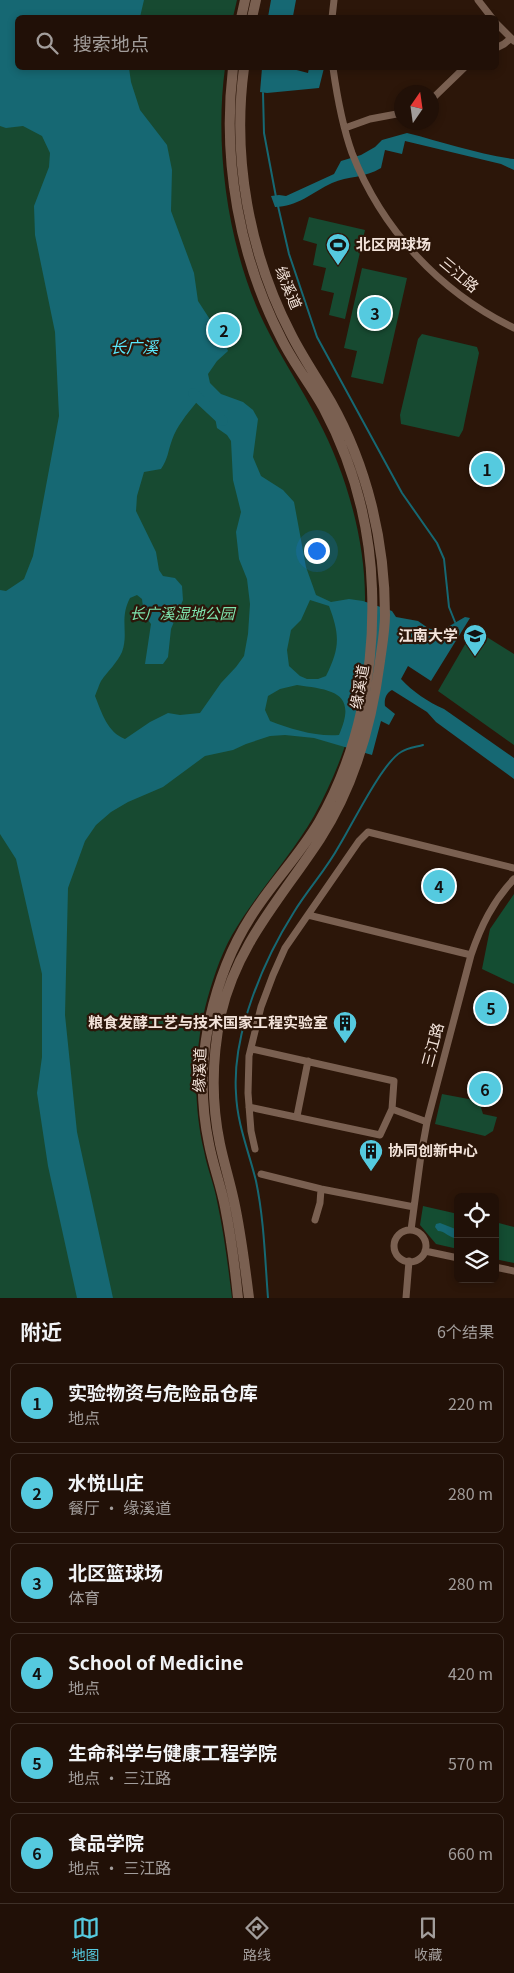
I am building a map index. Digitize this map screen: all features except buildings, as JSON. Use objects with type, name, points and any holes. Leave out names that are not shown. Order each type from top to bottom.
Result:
[{"type":"main road","points":[[242,15],[245,0]]},
{"type":"main road","points":[[253,15],[256,0]]},
{"type":"main road","name":"缘溪道","points":[[233,70],[229,126],[232,176],[248,257],[282,341],[321,405],[341,446],[352,476],[365,525],[372,586],[372,638],[361,715],[339,781],[318,824],[266,895],[238,940],[219,984],[208,1027],[203,1073],[204,1105],[209,1143],[224,1206],[238,1298]]},
{"type":"main road","name":"缘溪道","points":[[244,70],[240,122],[241,158],[257,248],[269,283],[291,334],[331,401],[361,468],[376,529],[385,616],[375,700],[359,756],[334,816],[249,941],[229,986],[222,1013],[214,1066],[215,1110],[220,1143],[234,1202],[249,1298]]},
{"type":"street","points":[[332,15],[334,0]]},
{"type":"street","points":[[478,0],[490,15]]},
{"type":"street","points":[[499,26],[512,40],[499,46]]},
{"type":"street","points":[[333,70],[337,100],[344,128],[370,119],[394,114]]},
{"type":"street","points":[[439,92],[462,70]]},
{"type":"street","name":"三江路","points":[[344,128],[364,180],[396,233],[441,280],[467,301],[490,316],[514,328]]},
{"type":"street","points":[[254,1149],[249,1107],[249,1056],[261,1008],[285,948],[359,841],[368,832],[514,868]]},
{"type":"street","name":"三江路","points":[[411,1230],[427,1122],[471,955],[480,928],[491,909],[514,878]]},
{"type":"street","points":[[308,915],[471,955]]},
{"type":"street","points":[[249,1107],[380,1134],[392,1109],[394,1081],[252,1049]]},
{"type":"street","points":[[297,1116],[308,1061]]},
{"type":"street","points":[[392,1109],[427,1122]]},
{"type":"street","points":[[261,1174],[321,1189],[414,1207]]},
{"type":"street","points":[[315,1220],[320,1203],[321,1189]]},
{"type":"street","points":[[411,1230],[418,1232],[423,1237],[426,1244],[425,1251],[416,1260],[409,1261],[400,1258],[396,1254],[394,1244],[398,1235],[411,1230]]},
{"type":"street","points":[[425,1251],[454,1257]]},
{"type":"street","points":[[406,1298],[409,1261]]},
{"type":"street","points":[[499,1268],[514,1271]]},
{"type":"green space","name":"长广溪湿地公园","points":[[0,0],[237,0],[233,15],[15,15],[15,70],[225,70],[221,131],[223,164],[233,231],[241,263],[264,323],[328,440],[345,485],[358,532],[364,579],[365,613],[355,706],[344,748],[314,816],[241,920],[228,943],[213,980],[201,1025],[196,1079],[200,1133],[219,1213],[232,1298],[0,1298]]},
{"type":"green space","name":"北区网球场","points":[[309,217],[365,230],[345,319],[329,315],[334,293],[321,290],[326,268],[313,265],[317,244],[303,240]]},
{"type":"green space","points":[[362,268],[407,278],[383,384],[351,377],[357,351],[344,348]]},
{"type":"green space","points":[[422,334],[477,347],[479,353],[463,430],[459,437],[401,424],[400,415],[418,339]]},
{"type":"green space","points":[[474,629],[514,654],[514,745],[438,691]]},
{"type":"green space","points":[[514,894],[514,984],[482,969],[490,929]]},
{"type":"green space","points":[[442,1094],[479,1101],[483,1114],[497,1117],[493,1131],[485,1136],[435,1124]]},
{"type":"green space","points":[[423,1206],[454,1213],[454,1248],[436,1244],[420,1225]]},
{"type":"green space","points":[[499,1223],[514,1227],[514,1263],[499,1260]]},
{"type":"water","name":"长广溪","points":[[0,0],[144,0],[140,15],[15,15],[15,70],[129,70],[140,110],[167,145],[172,170],[171,211],[194,273],[198,301],[224,341],[228,351],[217,361],[208,374],[210,383],[221,394],[243,402],[253,410],[258,419],[253,457],[261,476],[283,490],[294,502],[306,567],[316,595],[331,602],[349,599],[363,601],[392,611],[396,617],[418,621],[428,628],[439,632],[465,617],[470,618],[431,681],[408,666],[401,679],[421,696],[444,709],[514,758],[514,779],[436,722],[427,712],[392,690],[386,696],[385,706],[395,714],[389,725],[381,721],[372,755],[314,738],[285,735],[270,736],[233,750],[205,756],[163,787],[128,802],[111,812],[96,825],[85,841],[68,888],[65,1015],[77,1132],[113,1298],[77,1298],[48,1166],[37,1093],[42,1057],[42,974],[16,859],[0,834],[0,590],[6,591],[24,579],[33,556],[59,416],[55,332],[35,235],[34,206],[49,167],[50,153],[42,136],[23,126],[6,128],[0,126]],"holes":[[[207,401],[213,407],[217,428],[227,435],[231,441],[233,480],[241,512],[236,532],[239,559],[247,579],[250,604],[244,656],[221,683],[200,713],[180,715],[168,713],[150,722],[125,739],[109,727],[95,696],[101,681],[122,652],[125,638],[124,619],[130,598],[137,595],[142,599],[144,615],[151,624],[145,664],[163,664],[168,657],[171,629],[183,600],[182,586],[175,578],[163,576],[159,570],[156,552],[136,511],[137,496],[144,472],[161,469],[167,458],[174,435],[182,420],[196,403]],[[310,600],[329,606],[337,634],[336,649],[331,666],[326,676],[318,679],[307,679],[300,676],[289,666],[287,650],[291,630],[301,620]],[[297,685],[321,689],[338,696],[343,702],[345,710],[344,721],[339,735],[313,734],[270,721],[265,710],[268,696],[280,689]]]},
{"type":"water","points":[[271,0],[296,0],[293,15],[268,15]]},
{"type":"water","points":[[262,70],[297,70],[308,73],[309,70],[324,70],[319,88],[260,92]]},
{"type":"water","points":[[407,133],[473,151],[514,159],[514,170],[501,164],[405,141],[402,154],[385,150],[381,168],[332,183],[291,205],[275,207],[271,196],[286,196],[334,174],[341,161],[361,155],[375,147],[382,140]]},
{"type":"water","points":[[440,1223],[454,1228],[454,1238],[438,1231],[435,1227],[436,1224]]},
{"type":"waterway","points":[[263,93],[264,133],[276,197]]},
{"type":"waterway","points":[[278,206],[289,254],[317,337],[402,493],[437,543],[444,559],[449,607],[455,622]]},
{"type":"waterway","points":[[193,393],[223,421]]},
{"type":"waterway","points":[[268,1298],[259,1195],[241,1127],[236,1093],[236,1070],[244,1023],[261,975],[282,931],[334,855],[376,781],[393,758],[401,752],[423,745]]},
{"type":"place","name":"北区网球场","points":[[338,266]]},
{"type":"place","name":"北区篮球场","points":[[375,313]]},
{"type":"place","name":"水悦山庄","points":[[224,330]]},
{"type":"place","name":"实验物资与危险品仓库","points":[[487,469]]},
{"type":"place","name":"江南大学","points":[[475,657]]},
{"type":"place","name":"School of Medicine","points":[[439,886]]},
{"type":"place","name":"生命科学与健康工程学院","points":[[491,1008]]},
{"type":"place","name":"粮食发酵工艺与技术国家工程实验室","points":[[345,1044]]},
{"type":"place","name":"食品学院","points":[[485,1089]]},
{"type":"place","name":"协同创新中心","points":[[371,1172]]}]
